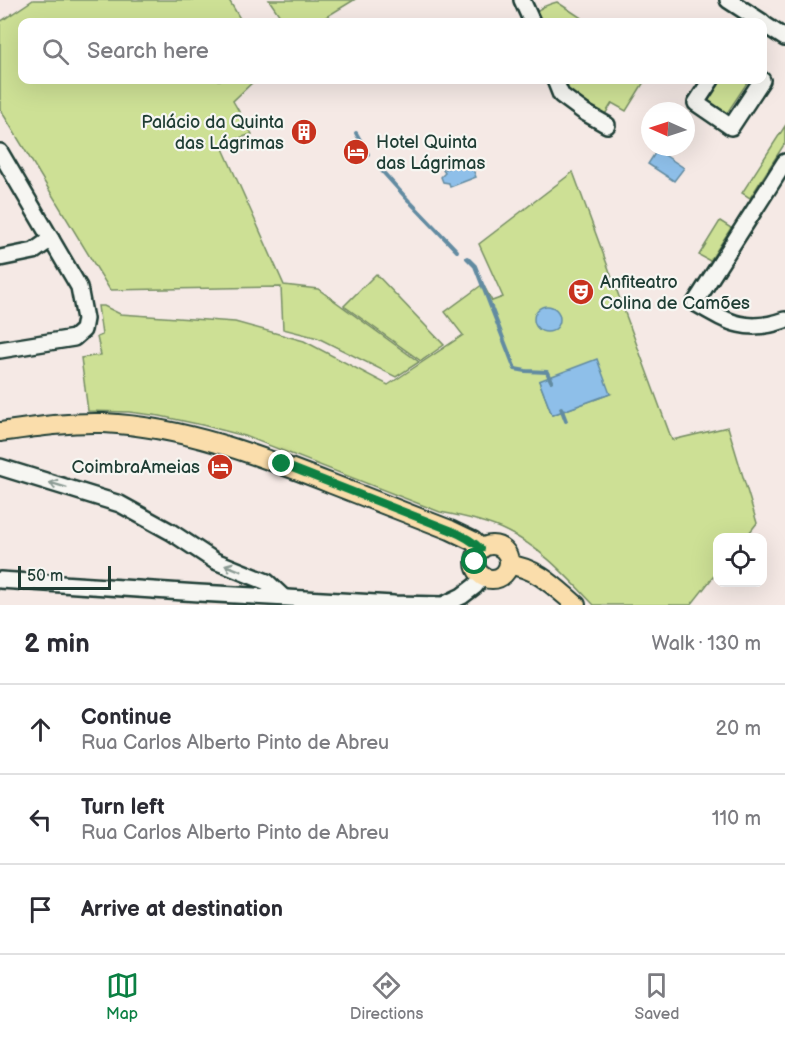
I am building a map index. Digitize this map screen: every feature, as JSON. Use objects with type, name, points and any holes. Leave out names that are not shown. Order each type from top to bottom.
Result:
[{"type":"main road","points":[[0,432],[64,423],[107,423],[176,432],[232,447],[282,464],[450,530],[473,541],[481,549]]},
{"type":"main road","points":[[492,544],[502,547],[508,555],[509,566],[505,573],[492,579],[483,576],[476,568],[475,562],[481,549],[492,544]]},
{"type":"main road","points":[[509,566],[532,571],[576,605]]},
{"type":"street","points":[[522,0],[529,18]]},
{"type":"street","points":[[728,0],[752,18]]},
{"type":"street","points":[[767,28],[785,38]]},
{"type":"street","points":[[557,84],[561,95],[607,125]]},
{"type":"street","points":[[708,84],[696,103],[731,127],[759,84]]},
{"type":"street","points":[[0,152],[79,287],[85,319],[83,330],[74,338],[0,350]]},
{"type":"street","points":[[785,162],[695,303],[724,320],[748,327],[785,320]]},
{"type":"street","points":[[0,267],[24,264],[34,251],[51,239]]},
{"type":"street","points":[[0,258],[34,251]]},
{"type":"street","points":[[0,467],[120,504],[171,532],[215,561],[267,582],[283,597]]},
{"type":"street","points":[[0,580],[283,597],[311,602],[443,605],[462,596],[483,576]]},
{"type":"green space","points":[[33,0],[229,0],[240,18],[18,18],[18,84],[251,84],[233,101],[252,134],[221,144],[284,285],[318,289],[419,362],[396,377],[318,338],[283,329],[281,287],[110,290],[0,109],[0,22]]},
{"type":"green space","points":[[269,0],[354,0],[325,18],[281,18]]},
{"type":"green space","points":[[557,2],[581,18],[537,18],[536,12]]},
{"type":"green space","points":[[564,84],[643,84],[626,111],[612,103],[604,116],[574,97]]},
{"type":"green space","points":[[717,84],[746,84],[727,113],[707,100]]},
{"type":"green space","points":[[785,126],[785,143],[750,198],[742,193]]},
{"type":"green space","points":[[573,172],[672,440],[728,427],[757,523],[749,533],[713,533],[713,577],[691,605],[594,605],[543,555],[519,538],[490,524],[440,512],[245,436],[160,416],[129,412],[88,411],[81,358],[101,355],[97,337],[102,335],[98,306],[104,306],[120,314],[235,322],[304,341],[388,385],[463,335],[445,312],[483,284],[492,301],[503,297],[479,244]],"holes":[[[539,381],[610,394],[552,415]]]},
{"type":"green space","points":[[720,221],[731,228],[710,261],[699,255]]},
{"type":"green space","points":[[376,274],[444,345],[421,361],[344,306]]},
{"type":"water","points":[[653,156],[666,156],[684,168],[674,181],[648,164]]},
{"type":"water","points":[[469,159],[476,177],[450,187],[449,183],[443,182],[441,177],[445,173],[443,170]]},
{"type":"water","points":[[547,306],[556,310],[560,319],[556,328],[547,332],[538,328],[534,319],[538,310]]},
{"type":"water","points":[[597,359],[610,394],[552,415],[539,381]]},
{"type":"waterway","points":[[356,133],[368,154]]},
{"type":"waterway","points":[[382,171],[409,201]]},
{"type":"waterway","points":[[411,203],[457,251]]},
{"type":"waterway","points":[[467,258],[475,266],[515,369],[547,372],[551,381]]},
{"type":"waterway","points":[[561,408],[566,421]]},
{"type":"place","name":"Palácio da Quinta das Lágrimas","points":[[304,132]]},
{"type":"place","name":"Hotel Quinta das Lágrimas","points":[[356,152]]},
{"type":"place","name":"Anfiteatro Colina de Camões","points":[[581,292]]},
{"type":"place","name":"CoimbraAmeias","points":[[220,467]]},
{"type":"route","points":[[282,464],[466,537],[481,549],[475,562]]}]
